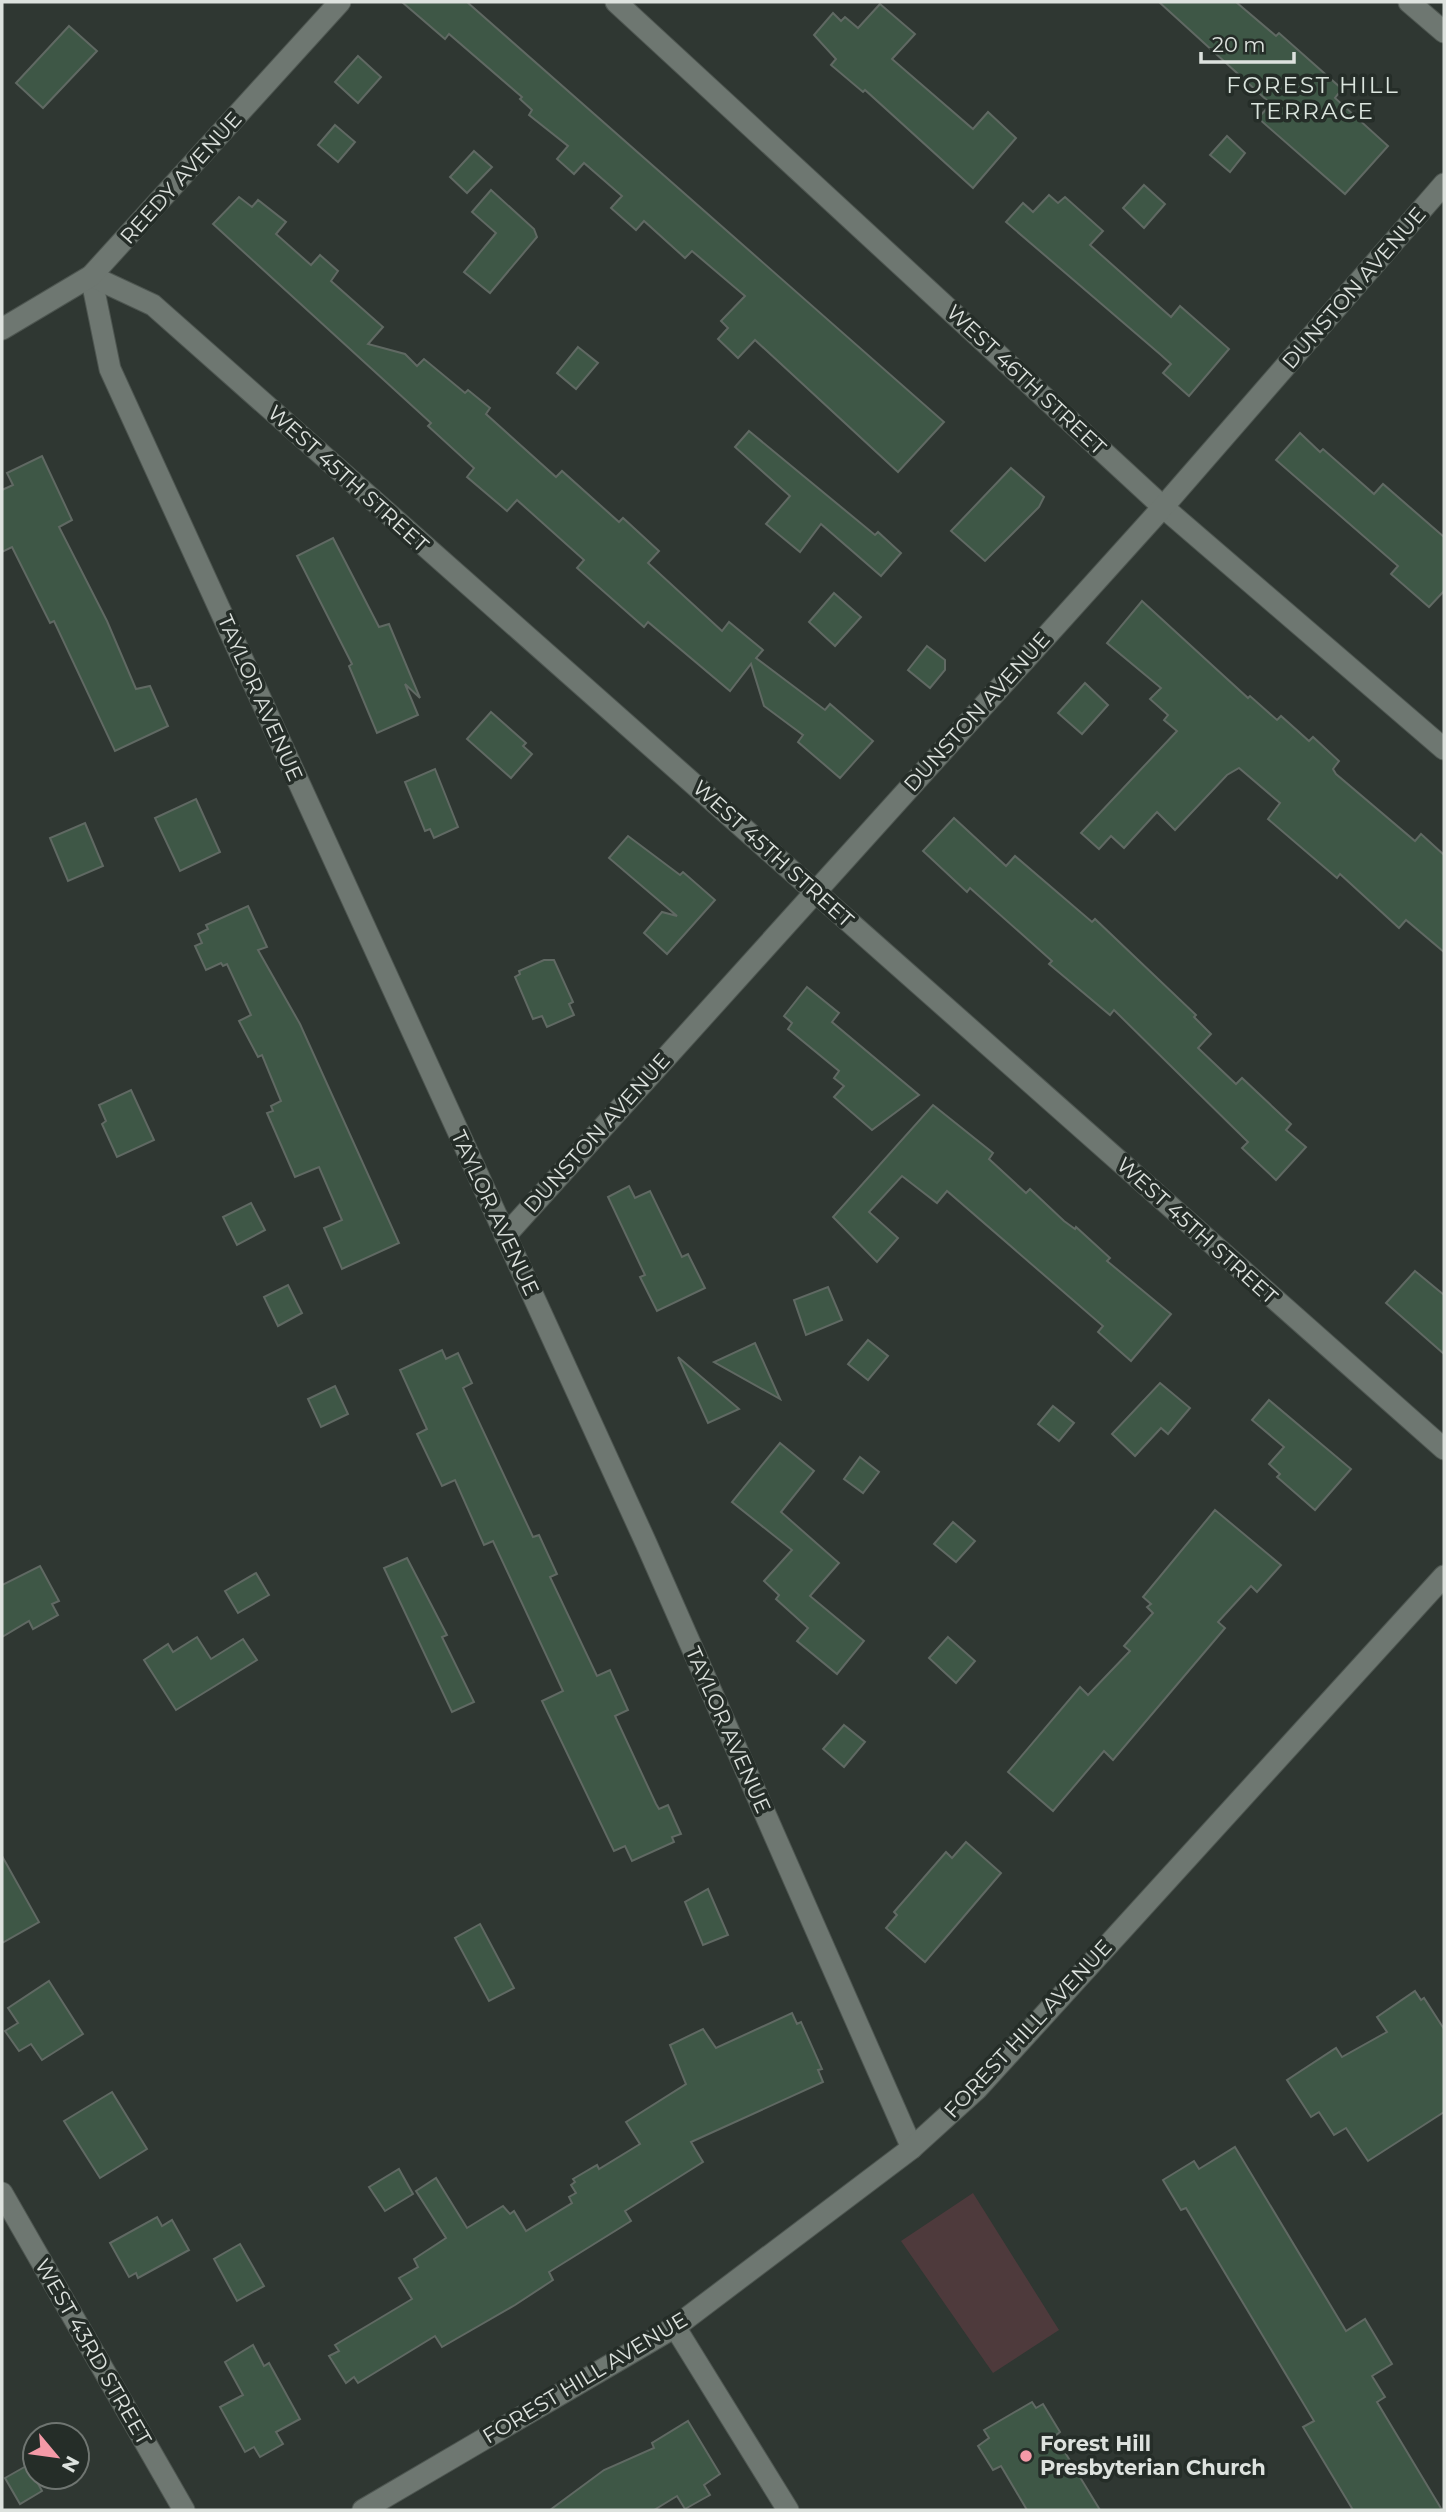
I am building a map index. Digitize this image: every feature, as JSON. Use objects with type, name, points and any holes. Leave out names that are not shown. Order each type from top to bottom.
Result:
[{"type":"street","name":"REEDY AVENUE","points":[[2,329],[91,276],[340,2]]},
{"type":"street","name":"WEST 46TH STREET","points":[[616,2],[1163,507],[1444,749]]},
{"type":"street","points":[[1409,2],[1444,32]]},
{"type":"street","name":"DUNSTON AVENUE","points":[[505,1236],[1163,507],[1444,184]]},
{"type":"street","name":"WEST 45TH STREET","points":[[91,276],[153,305],[1444,1448]]},
{"type":"street","name":"TAYLOR AVENUE","points":[[91,276],[110,369],[646,1543],[912,2148]]},
{"type":"street","name":"FOREST HILL AVENUE","points":[[363,2510],[676,2327],[912,2148],[977,2089],[1444,1576]]},
{"type":"street","name":"WEST 43RD STREET","points":[[2,2193],[184,2510]]},
{"type":"street","points":[[676,2327],[789,2510]]},
{"type":"shaded area","points":[[973,2193],[1059,2330],[993,2373],[901,2241]]},
{"type":"building","points":[[402,2],[467,2],[944,422],[898,472],[755,340],[738,358],[718,339],[728,328],[721,321],[745,296],[692,251],[685,258],[644,221],[636,230],[611,208],[622,196],[584,163],[574,174],[557,159],[568,146],[529,115],[532,110],[520,99],[522,97],[449,34],[445,39]]},
{"type":"building","points":[[1159,2],[1236,2],[1276,36],[1279,33],[1342,89],[1335,98],[1388,146],[1345,194],[1258,118],[1271,104]]},
{"type":"building","points":[[880,4],[915,34],[892,59],[973,129],[988,112],[1016,138],[973,188],[865,90],[863,92],[831,65],[836,59],[814,35],[833,13],[841,21],[845,17],[858,28]]},
{"type":"building","points":[[69,26],[97,51],[43,108],[16,83]]},
{"type":"building","points":[[358,56],[381,77],[358,103],[335,82]]},
{"type":"building","points":[[335,125],[355,142],[338,162],[318,145]]},
{"type":"building","points":[[1227,136],[1245,153],[1230,172],[1210,155]]},
{"type":"building","points":[[474,151],[492,167],[467,193],[450,177]]},
{"type":"building","points":[[1144,185],[1165,204],[1144,228],[1123,208]]},
{"type":"building","points":[[491,190],[534,229],[537,237],[490,293],[464,272],[496,233],[472,212]]},
{"type":"building","points":[[1049,195],[1058,203],[1065,197],[1103,231],[1090,245],[1171,317],[1180,306],[1229,349],[1189,396],[1163,373],[1171,364],[1006,222],[1023,203],[1033,212]]},
{"type":"building","points":[[239,197],[252,207],[258,200],[286,222],[276,234],[311,265],[320,255],[338,271],[331,281],[383,327],[368,344],[405,354],[417,366],[424,359],[465,393],[468,390],[490,408],[486,414],[556,477],[562,471],[619,522],[623,518],[659,551],[648,563],[722,631],[729,622],[763,650],[756,658],[825,710],[830,704],[873,741],[840,778],[798,742],[803,735],[764,706],[751,664],[730,691],[648,622],[644,627],[577,568],[584,560],[517,500],[507,511],[467,477],[474,468],[428,426],[431,423],[213,224]]},
{"type":"building","points":[[578,347],[598,363],[576,389],[557,373]]},
{"type":"building","points":[[749,431],[875,535],[878,532],[901,553],[881,576],[821,524],[800,552],[766,524],[790,496],[735,447]]},
{"type":"building","points":[[1300,433],[1320,452],[1323,449],[1374,494],[1383,484],[1444,537],[1444,591],[1429,607],[1391,574],[1398,566],[1276,460]]},
{"type":"building","points":[[42,456],[72,520],[59,527],[107,621],[136,689],[150,686],[168,726],[115,751],[54,621],[50,623],[12,547],[2,552],[2,490],[13,485],[7,473]]},
{"type":"building","points":[[1011,468],[1044,497],[1039,507],[985,561],[951,531]]},
{"type":"building","points":[[333,538],[379,627],[389,624],[420,698],[405,684],[418,715],[377,733],[349,666],[352,664],[297,556]]},
{"type":"building","points":[[834,593],[861,617],[835,646],[809,622]]},
{"type":"building","points":[[1142,601],[1248,698],[1250,696],[1277,720],[1281,716],[1309,741],[1313,737],[1339,761],[1333,769],[1336,774],[1415,841],[1421,834],[1444,855],[1444,952],[1406,920],[1399,928],[1340,874],[1337,878],[1268,819],[1280,803],[1239,768],[1227,775],[1175,830],[1157,812],[1124,848],[1111,836],[1099,849],[1081,833],[1177,731],[1164,720],[1168,715],[1150,699],[1161,688],[1107,643]]},
{"type":"building","points":[[927,646],[945,660],[945,670],[930,688],[908,670]]},
{"type":"building","points":[[1085,683],[1108,705],[1082,734],[1058,713]]},
{"type":"building","points":[[491,712],[526,743],[523,746],[532,754],[511,778],[467,739]]},
{"type":"building","points":[[435,769],[458,827],[434,838],[430,829],[425,831],[405,782]]},
{"type":"building","points":[[196,799],[220,852],[180,871],[155,818]]},
{"type":"building","points":[[954,818],[1006,866],[1015,856],[1092,922],[1095,919],[1196,1015],[1194,1017],[1211,1034],[1198,1048],[1236,1084],[1242,1078],[1291,1124],[1286,1130],[1306,1147],[1276,1180],[1242,1148],[1248,1142],[1114,1010],[1110,1015],[1049,964],[1052,961],[970,888],[967,892],[923,851]]},
{"type":"building","points":[[85,823],[103,866],[68,881],[50,838]]},
{"type":"building","points":[[628,836],[680,875],[683,872],[715,900],[667,954],[644,933],[662,912],[677,916],[609,858]]},
{"type":"building","points":[[248,906],[267,947],[258,950],[300,1024],[399,1243],[342,1269],[324,1228],[342,1220],[319,1167],[295,1177],[267,1113],[273,1111],[271,1106],[281,1101],[262,1055],[258,1057],[239,1021],[251,1015],[227,964],[223,966],[221,963],[206,970],[195,946],[202,943],[198,934],[208,929],[206,925]]},
{"type":"building","points":[[544,960],[554,960],[573,1002],[569,1004],[574,1015],[547,1027],[542,1016],[533,1019],[515,977],[520,974],[519,971]]},
{"type":"building","points":[[807,987],[839,1013],[832,1022],[919,1095],[872,1130],[834,1097],[844,1086],[834,1078],[839,1071],[788,1029],[792,1023],[784,1016]]},
{"type":"building","points":[[131,1090],[154,1140],[117,1157],[102,1124],[106,1121],[99,1105]]},
{"type":"building","points":[[933,1105],[993,1153],[989,1159],[1026,1193],[1030,1189],[1064,1221],[1075,1229],[1076,1227],[1110,1258],[1107,1261],[1171,1314],[1131,1361],[1098,1332],[1103,1326],[947,1191],[937,1203],[902,1176],[869,1212],[898,1238],[877,1262],[833,1217]]},
{"type":"building","points":[[629,1186],[635,1198],[650,1191],[682,1257],[688,1254],[705,1288],[657,1311],[640,1277],[645,1275],[608,1197]]},
{"type":"building","points":[[251,1203],[265,1230],[237,1245],[223,1217]]},
{"type":"building","points":[[1415,1271],[1444,1295],[1444,1354],[1386,1303]]},
{"type":"building","points":[[288,1285],[302,1313],[278,1326],[264,1297]]},
{"type":"building","points":[[828,1287],[842,1320],[806,1335],[794,1300]]},
{"type":"building","points":[[868,1340],[888,1356],[868,1380],[848,1364]]},
{"type":"building","points":[[755,1343],[780,1399],[714,1362]]},
{"type":"building","points":[[442,1350],[446,1359],[458,1353],[472,1383],[463,1388],[533,1537],[539,1535],[557,1574],[550,1577],[597,1676],[610,1670],[628,1710],[615,1716],[656,1804],[659,1809],[668,1805],[681,1834],[672,1837],[674,1842],[632,1861],[625,1846],[614,1851],[542,1701],[563,1691],[493,1541],[484,1545],[455,1480],[442,1486],[417,1434],[427,1429],[400,1370]]},
{"type":"building","points":[[678,1357],[739,1409],[708,1423]]},
{"type":"building","points":[[1160,1383],[1190,1408],[1168,1434],[1161,1428],[1135,1456],[1112,1434]]},
{"type":"building","points":[[335,1386],[348,1414],[321,1427],[308,1399]]},
{"type":"building","points":[[1269,1400],[1351,1469],[1315,1510],[1277,1477],[1280,1474],[1269,1464],[1284,1447],[1252,1420]]},
{"type":"building","points":[[1053,1406],[1074,1423],[1059,1441],[1038,1424]]},
{"type":"building","points":[[780,1443],[814,1471],[781,1512],[839,1563],[810,1596],[864,1641],[837,1674],[797,1641],[808,1628],[776,1599],[779,1595],[764,1581],[792,1550],[732,1502]]},
{"type":"building","points":[[860,1457],[879,1472],[863,1493],[844,1479]]},
{"type":"building","points":[[1215,1510],[1281,1565],[1257,1592],[1251,1586],[1218,1622],[1225,1628],[1113,1760],[1104,1751],[1053,1811],[1008,1772],[1080,1687],[1088,1695],[1130,1651],[1124,1646],[1153,1613],[1147,1607],[1151,1604],[1143,1597]]},
{"type":"building","points":[[953,1522],[975,1541],[956,1562],[934,1544]]},
{"type":"building","points":[[407,1558],[447,1635],[442,1637],[474,1702],[452,1712],[384,1568]]},
{"type":"building","points":[[40,1566],[59,1601],[52,1604],[58,1615],[33,1629],[29,1621],[2,1637],[2,1585]]},
{"type":"building","points":[[256,1573],[269,1595],[238,1613],[225,1591]]},
{"type":"building","points":[[197,1637],[211,1659],[243,1639],[257,1660],[176,1710],[144,1660],[168,1644],[173,1652]]},
{"type":"building","points":[[948,1637],[975,1661],[956,1683],[929,1658]]},
{"type":"building","points":[[844,1725],[865,1742],[844,1767],[823,1749]]},
{"type":"building","points":[[966,1842],[1001,1873],[925,1962],[886,1928],[897,1915],[894,1912],[946,1852],[952,1858]]},
{"type":"building","points":[[2,1856],[39,1922],[2,1943]]},
{"type":"building","points":[[708,1889],[728,1935],[703,1945],[685,1902]]},
{"type":"building","points":[[480,1924],[514,1988],[489,2001],[455,1938]]},
{"type":"building","points":[[49,1981],[83,2034],[42,2060],[31,2044],[19,2051],[5,2031],[18,2023],[8,2008]]},
{"type":"building","points":[[1415,1991],[1421,2000],[1424,1998],[1444,2029],[1444,2112],[1368,2161],[1346,2128],[1334,2135],[1319,2112],[1311,2117],[1287,2080],[1336,2048],[1342,2057],[1387,2032],[1377,2017]]},
{"type":"building","points":[[792,2013],[797,2024],[801,2022],[822,2069],[818,2070],[823,2082],[691,2142],[703,2162],[625,2211],[631,2221],[549,2272],[553,2280],[515,2305],[442,2347],[435,2336],[358,2383],[354,2377],[346,2383],[329,2356],[339,2351],[335,2345],[412,2299],[399,2278],[418,2267],[414,2259],[446,2238],[416,2191],[436,2178],[467,2228],[503,2206],[510,2214],[514,2211],[526,2231],[572,2203],[569,2197],[576,2193],[571,2185],[575,2182],[573,2179],[597,2165],[599,2169],[640,2144],[626,2122],[686,2084],[670,2045],[703,2029],[716,2048]]},
{"type":"building","points":[[112,2092],[147,2149],[100,2178],[64,2121]]},
{"type":"building","points":[[1235,2147],[1346,2331],[1365,2319],[1392,2364],[1372,2376],[1385,2397],[1377,2402],[1442,2510],[1353,2510],[1303,2427],[1314,2421],[1186,2208],[1181,2210],[1163,2180],[1194,2161],[1199,2169]]},
{"type":"building","points":[[399,2169],[413,2194],[385,2211],[369,2187]]},
{"type":"building","points":[[157,2217],[162,2226],[172,2220],[189,2250],[138,2278],[136,2273],[129,2277],[110,2243]]},
{"type":"building","points":[[240,2244],[264,2286],[237,2301],[214,2259]]},
{"type":"building","points":[[253,2345],[264,2366],[269,2363],[300,2419],[276,2432],[283,2444],[260,2457],[254,2447],[245,2452],[220,2407],[243,2395],[225,2362]]},
{"type":"building","name":"Forest Hill Presbyterian Church","points":[[1032,2402],[1036,2408],[1043,2404],[1060,2432],[1055,2436],[1100,2510],[1027,2510],[1001,2466],[993,2470],[978,2446],[989,2438],[984,2430]]},
{"type":"building","points":[[688,2421],[720,2474],[704,2485],[710,2495],[685,2509],[677,2496],[654,2510],[550,2510],[604,2470],[654,2448],[652,2443]]},
{"type":"building","points":[[21,2469],[21,2491],[42,2491],[20,2504],[5,2478]]},
{"type":"place","name":"Forest Hill Presbyterian Church","points":[[1026,2456]]},
{"type":"district","name":"FOREST HILL TERRACE","points":[[1313,98]]}]
